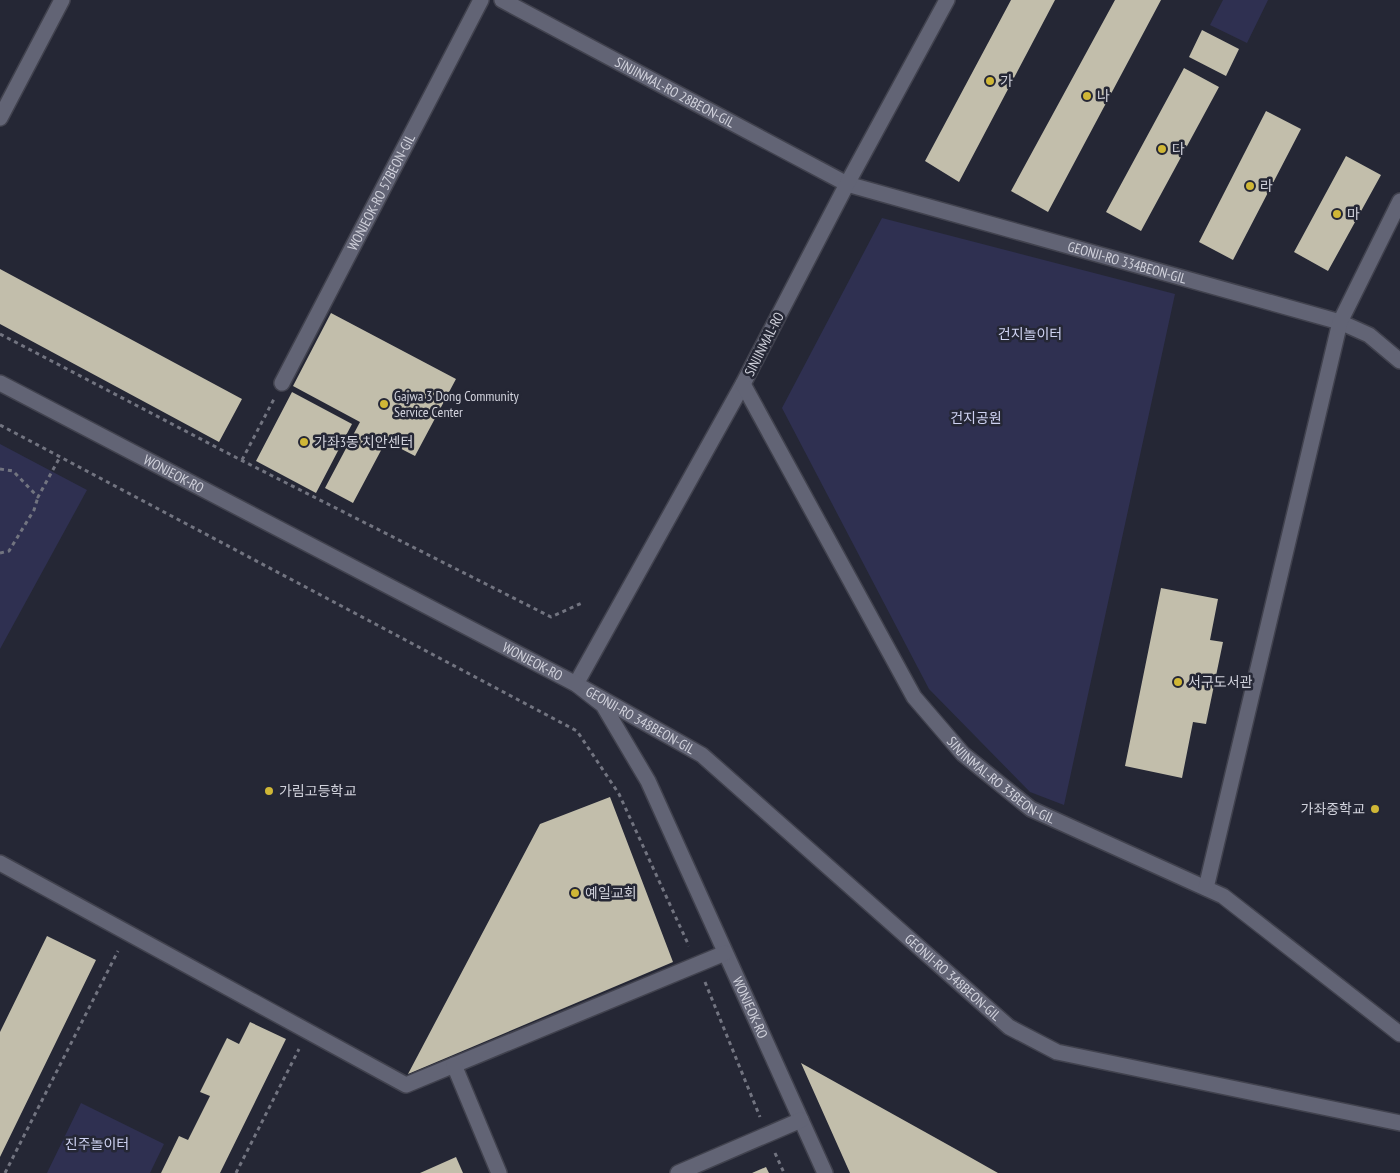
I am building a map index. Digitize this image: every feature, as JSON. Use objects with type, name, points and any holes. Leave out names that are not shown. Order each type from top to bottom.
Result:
[{"type":"street","points":[[0,118],[62,0]]},
{"type":"street","name":"WONJEOK-RO 57BEON-GIL","points":[[282,384],[481,0]]},
{"type":"street","name":"SINJINMAL-RO 28BEON-GIL","points":[[502,0],[847,184]]},
{"type":"street","name":"SINJINMAL-RO","points":[[576,684],[743,384],[847,184],[947,0]]},
{"type":"street","name":"GEONJI-RO 334BEON-GIL","points":[[847,184],[1340,322],[1369,335],[1400,361]]},
{"type":"street","points":[[1206,888],[1340,322],[1400,201]]},
{"type":"street","name":"WONJEOK-RO","points":[[0,383],[576,684],[603,705],[648,780],[825,1173]]},
{"type":"street","name":"SINJINMAL-RO 33BEON-GIL","points":[[743,384],[914,697],[963,754],[1030,809],[1223,896],[1400,1034]]},
{"type":"street","name":"GEONJI-RO 348BEON-GIL","points":[[576,684],[702,755],[1009,1027],[1057,1052],[1400,1123]]},
{"type":"street","points":[[0,863],[406,1085],[725,953]]},
{"type":"street","points":[[454,1065],[499,1173]]},
{"type":"street","points":[[678,1173],[801,1120]]},
{"type":"path","points":[[0,334],[242,460],[551,617],[584,602]]},
{"type":"path","points":[[242,460],[282,384]]},
{"type":"path","points":[[0,425],[577,731],[619,794],[698,964],[767,1135]]},
{"type":"path","points":[[0,553],[9,551],[34,510],[38,497],[60,457]]},
{"type":"path","points":[[0,469],[13,470],[38,497]]},
{"type":"path","points":[[5,1173],[127,933]]},
{"type":"path","points":[[236,1173],[308,1032]]},
{"type":"green space","points":[[1223,0],[1268,0],[1247,43],[1210,25]]},
{"type":"green space","name":"건지공원","points":[[882,218],[1175,294],[1064,805],[1030,792],[929,689],[782,408]]},
{"type":"green space","points":[[0,444],[87,490],[0,649]]},
{"type":"green space","name":"진주놀이터","points":[[81,1103],[164,1144],[150,1173],[47,1173]]},
{"type":"building","name":"가","points":[[1011,0],[1055,0],[959,182],[925,161]]},
{"type":"building","name":"나","points":[[1115,0],[1161,0],[1048,212],[1011,191]]},
{"type":"building","points":[[1202,30],[1239,49],[1226,76],[1189,57]]},
{"type":"building","name":"다","points":[[1184,68],[1219,87],[1141,231],[1106,212]]},
{"type":"building","name":"라","points":[[1266,111],[1301,129],[1233,260],[1199,242]]},
{"type":"building","name":"마","points":[[1346,156],[1381,175],[1328,271],[1294,252]]},
{"type":"building","points":[[0,269],[242,399],[219,442],[0,324]]},
{"type":"building","name":"Gajwa 3 Dong Community Service Center","points":[[331,313],[456,379],[415,456],[386,441],[353,503],[325,488],[360,422],[293,386]]},
{"type":"building","name":"가좌3동 치안센터","points":[[292,392],[352,424],[316,493],[256,461]]},
{"type":"building","name":"서구도서관","points":[[1161,588],[1218,599],[1210,640],[1223,642],[1206,724],[1193,722],[1182,778],[1125,766]]},
{"type":"building","name":"예일교회","points":[[610,797],[673,962],[408,1074],[540,824]]},
{"type":"building","points":[[47,936],[96,960],[0,1157],[0,1032]]},
{"type":"building","points":[[250,1022],[286,1039],[220,1173],[161,1173],[179,1136],[188,1140],[210,1096],[200,1092],[227,1038],[239,1044]]},
{"type":"building","points":[[801,1063],[952,1147],[998,1173],[850,1173]]},
{"type":"building","points":[[456,1157],[463,1173],[420,1173]]},
{"type":"building","points":[[766,1167],[769,1173],[752,1173]]},
{"type":"place","name":"가","points":[[990,81]]},
{"type":"place","name":"나","points":[[1087,96]]},
{"type":"place","name":"다","points":[[1162,149]]},
{"type":"place","name":"라","points":[[1250,186]]},
{"type":"place","name":"마","points":[[1337,214]]},
{"type":"place","name":"Gajwa 3 Dong Community Service Center","points":[[384,404]]},
{"type":"place","name":"가좌3동 치안센터","points":[[304,442]]},
{"type":"place","name":"서구도서관","points":[[1178,682]]},
{"type":"place","name":"가림고등학교","points":[[269,791]]},
{"type":"place","name":"가좌중학교","points":[[1375,809]]},
{"type":"place","name":"예일교회","points":[[575,893]]},
{"type":"park label","name":"건지놀이터","points":[[1030,334]]}]
